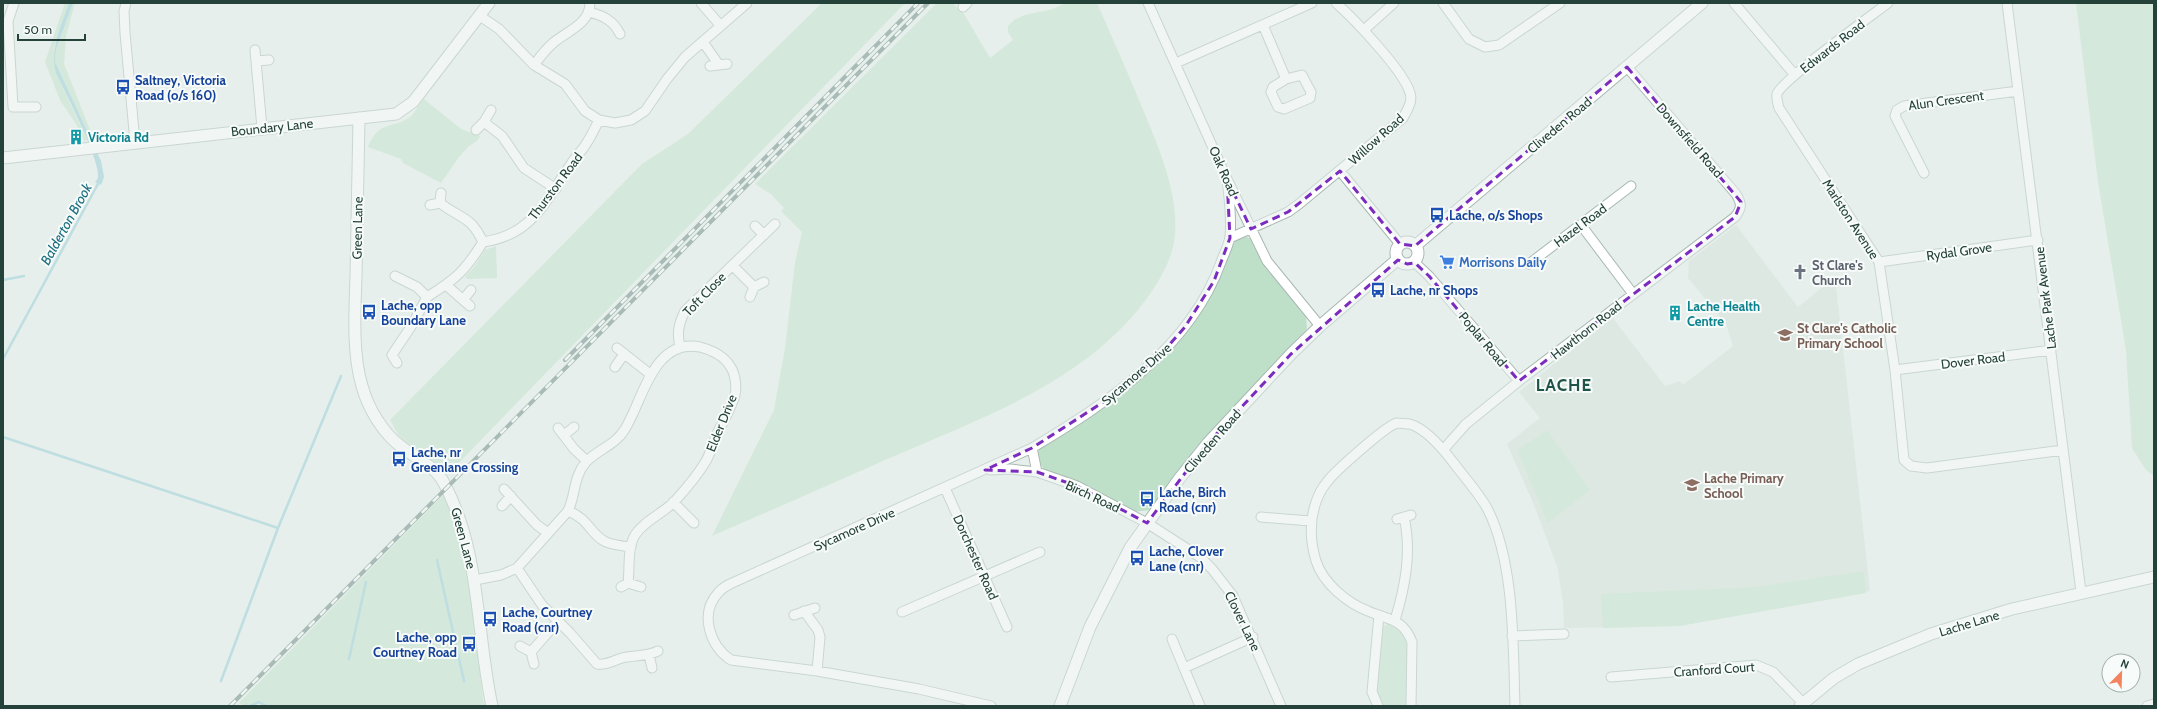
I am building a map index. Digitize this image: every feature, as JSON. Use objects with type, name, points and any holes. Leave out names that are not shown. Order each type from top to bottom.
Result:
[{"type":"street","points":[[13,107],[8,21],[14,3]]},
{"type":"street","points":[[126,3],[124,11],[125,33],[135,142]]},
{"type":"street","name":"Boundary Lane","points":[[3,158],[135,142],[396,114],[406,108],[489,3]]},
{"type":"street","points":[[701,3],[720,25]]},
{"type":"street","points":[[480,16],[499,29],[534,65],[565,84],[584,111],[599,120],[615,122],[631,120],[645,111],[667,79],[685,57],[746,3]]},
{"type":"street","name":"Oak Road","points":[[1148,3],[1227,179],[1267,261],[1320,326]]},
{"type":"street","points":[[1176,63],[1312,3]]},
{"type":"street","name":"Willow Road","points":[[1251,230],[1288,212],[1340,171],[1402,118],[1410,106],[1411,94],[1406,82],[1364,30],[1336,3]]},
{"type":"street","points":[[1364,30],[1394,3]]},
{"type":"street","points":[[1443,3],[1469,39],[1485,47],[1498,45],[1560,3]]},
{"type":"street","name":"Cliveden Road","points":[[1416,246],[1702,3]]},
{"type":"street","points":[[1734,3],[1795,75]]},
{"type":"street","name":"Edwards Road","points":[[1795,75],[1888,3]]},
{"type":"street","name":"Lache Park Avenue","points":[[2007,3],[2038,240],[2081,592]]},
{"type":"street","points":[[534,65],[552,44],[578,26],[590,8],[616,26],[620,34]]},
{"type":"street","points":[[1263,25],[1286,79]]},
{"type":"street","points":[[703,42],[719,65]]},
{"type":"street","points":[[255,50],[262,128]]},
{"type":"street","points":[[256,61],[269,60]]},
{"type":"street","name":"Downsfield Road","points":[[1627,67],[1736,194],[1741,206],[1735,217]]},
{"type":"street","points":[[1302,75],[1311,92],[1310,98],[1284,109],[1278,107],[1271,92],[1273,87],[1286,79],[1302,75]]},
{"type":"street","name":"Marlston Avenue","points":[[1795,75],[1777,94],[1779,108],[1879,262],[1894,370],[1904,460],[1911,466],[1926,468],[2063,450]]},
{"type":"street","name":"Alun Crescent","points":[[1924,173],[1895,116],[1897,110],[1904,106],[2018,91]]},
{"type":"street","points":[[3,106],[36,107]]},
{"type":"street","points":[[476,130],[484,122],[491,110]]},
{"type":"street","name":"Green Lane","points":[[359,118],[356,305],[358,371],[362,388],[380,424],[395,442],[427,464],[444,483],[461,519],[475,580],[492,706]]},
{"type":"street","name":"Thurston Road","points":[[483,242],[499,240],[527,223],[556,190],[571,163],[587,144],[599,120]]},
{"type":"street","points":[[484,122],[502,136],[524,168],[556,190]]},
{"type":"street","points":[[1340,171],[1400,244]]},
{"type":"street","name":"Sycamore Drive","points":[[991,706],[919,689],[817,671],[731,660],[720,652],[714,644],[709,630],[708,617],[711,604],[718,593],[730,584],[1032,448],[1105,402],[1132,380],[1175,339],[1185,327],[1214,281],[1230,238],[1231,218],[1227,179]]},
{"type":"street","name":"Hazel Road","points":[[1529,264],[1631,186]]},
{"type":"street","points":[[440,204],[441,194]]},
{"type":"street","points":[[392,354],[412,325],[427,297],[458,276],[483,242],[476,226],[463,216],[451,212],[440,204],[430,205]]},
{"type":"street","name":"Hawthorn Road","points":[[1443,450],[1466,424],[1518,381],[1735,217]]},
{"type":"street","name":"Toft Close","points":[[680,348],[677,332],[679,322],[685,311],[775,224]]},
{"type":"street","points":[[1581,225],[1633,294]]},
{"type":"street","points":[[755,226],[764,235]]},
{"type":"street","points":[[1230,238],[1251,230]]},
{"type":"street","name":"Rydal Grove","points":[[1879,262],[2038,240]]},
{"type":"street","points":[[1407,242],[1416,246],[1418,252],[1414,262],[1407,264],[1398,259],[1396,252],[1400,244],[1407,242]]},
{"type":"street","name":"Cliveden Road","points":[[1060,706],[1090,627],[1130,548],[1147,522],[1208,443],[1270,376],[1320,326],[1398,259]]},
{"type":"street","name":"Poplar Road","points":[[1414,262],[1429,276],[1518,381]]},
{"type":"street","name":"Toft Close","points":[[733,266],[754,287]]},
{"type":"street","points":[[395,276],[417,287],[427,297]]},
{"type":"street","points":[[750,297],[754,287],[764,282]]},
{"type":"street","points":[[446,285],[470,306]]},
{"type":"street","points":[[462,300],[471,290]]},
{"type":"street","name":"Elder Drive","points":[[640,587],[624,585],[631,547],[640,529],[673,502],[706,460],[735,394],[736,380],[731,366],[721,356],[708,349],[697,347],[680,348]]},
{"type":"street","points":[[475,580],[501,575],[517,568],[568,511],[572,502],[577,474],[587,461],[619,438],[630,419],[650,374],[661,361],[680,348]]},
{"type":"street","name":"Dover Road","points":[[1894,370],[2051,350]]},
{"type":"street","points":[[615,366],[621,351],[650,374]]},
{"type":"street","points":[[382,353],[392,354]]},
{"type":"street","points":[[392,354],[397,363]]},
{"type":"street","points":[[1411,706],[1412,642],[1409,633],[1395,620],[1366,611],[1339,594],[1326,579],[1317,563],[1312,542],[1310,521],[1316,501],[1326,483],[1388,428],[1397,423],[1411,424],[1421,430],[1443,450],[1473,488],[1486,508],[1493,524],[1506,570],[1512,636],[1515,706]]},
{"type":"street","points":[[564,436],[574,427]]},
{"type":"street","points":[[558,428],[587,461]]},
{"type":"street","points":[[1032,448],[1038,472]]},
{"type":"street","name":"Birch Road","points":[[985,470],[1010,469],[1038,472],[1077,486],[1147,522]]},
{"type":"street","name":"Dorchester Road","points":[[945,488],[1007,627]]},
{"type":"street","points":[[504,489],[537,525],[548,533]]},
{"type":"street","points":[[502,506],[511,496]]},
{"type":"street","points":[[673,502],[694,523]]},
{"type":"street","points":[[568,511],[579,516],[596,535],[606,542],[631,547]]},
{"type":"street","points":[[1261,517],[1310,521]]},
{"type":"street","points":[[1395,620],[1402,595],[1406,566],[1407,542],[1404,517]]},
{"type":"street","name":"Clover Lane","points":[[1147,522],[1182,544],[1212,569],[1233,596],[1253,637],[1281,706]]},
{"type":"street","points":[[902,612],[1040,552]]},
{"type":"street","points":[[517,568],[542,605],[597,664],[605,665],[626,657],[649,655],[658,651]]},
{"type":"street","name":"Lache Lane","points":[[1801,704],[1834,678],[1882,653],[1931,634],[2012,609],[2081,592],[2154,577]]},
{"type":"street","points":[[794,615],[815,608]]},
{"type":"street","points":[[804,612],[818,630],[820,637],[817,671]]},
{"type":"street","points":[[1378,706],[1372,692],[1379,615]]},
{"type":"street","points":[[531,652],[558,621]]},
{"type":"street","points":[[1512,636],[1564,634]]},
{"type":"street","points":[[1184,668],[1253,637]]},
{"type":"street","points":[[1172,640],[1200,706]]},
{"type":"street","points":[[520,646],[531,652],[534,664]]},
{"type":"street","points":[[649,655],[652,668]]},
{"type":"street","name":"Cranford Court","points":[[1611,677],[1756,665],[1773,672],[1801,704]]},
{"type":"street","points":[[2147,706],[2154,704]]},
{"type":"highlighted area","points":[[1627,67],[1741,202],[1735,217],[1519,381],[1429,276],[1415,263],[1407,264],[1398,260],[1291,354],[1208,443],[1147,523],[1077,486],[1037,472],[985,470],[1032,448],[1105,401],[1160,355],[1185,327],[1214,281],[1230,238],[1227,179],[1251,229],[1288,212],[1340,171],[1400,244],[1415,246]]},
{"type":"shaded area","name":"Lache Primary School","points":[[1736,225],[1798,307],[1835,277],[1870,591],[1679,626],[1564,628],[1563,604],[1558,569],[1534,505],[1507,444],[1540,418],[1519,392],[1612,317],[1665,386],[1680,381],[1683,385],[1733,346],[1726,324],[1688,278],[1689,261]]},
{"type":"green space","points":[[65,3],[69,3],[54,47],[56,73],[87,140],[84,141],[78,127],[60,100],[45,62]]},
{"type":"green space","points":[[73,3],[75,3],[66,36],[64,64],[94,140],[90,138],[55,62],[56,49]]},
{"type":"green space","points":[[822,3],[905,3],[446,476],[437,464],[402,439],[390,420],[642,164],[688,134]]},
{"type":"green space","points":[[937,3],[953,3],[964,14],[990,58],[1013,40],[1008,32],[1008,26],[1014,20],[1025,15],[1053,9],[1066,3],[1097,3],[1144,112],[1167,172],[1174,203],[1175,235],[1167,264],[1152,291],[1127,322],[1098,349],[1066,373],[1032,394],[959,429],[712,536],[774,410],[785,348],[795,263],[802,232],[781,211],[784,208],[771,194],[755,184]]},
{"type":"green space","points":[[2076,3],[2154,3],[2154,476],[2146,470],[2132,448],[2126,350],[2098,182]]},
{"type":"green space","points":[[424,99],[461,129],[480,136],[477,141],[469,146],[459,157],[441,183],[403,163],[401,159],[368,147],[372,138],[381,129],[410,117]]},
{"type":"green space","points":[[1243,236],[1250,238],[1306,316],[1307,328],[1305,333],[1223,419],[1149,510],[1134,512],[1078,483],[1046,471],[1039,463],[1036,454],[1042,447],[1086,420],[1130,389],[1169,352],[1186,332],[1204,304],[1230,247],[1235,240]]},
{"type":"green space","points":[[496,246],[497,278],[468,279],[465,277],[474,267],[485,250]]},
{"type":"green space","points":[[1547,430],[1590,490],[1548,523],[1517,450]]},
{"type":"green space","points":[[445,493],[469,574],[485,706],[266,706],[259,702],[244,706],[239,703]]},
{"type":"green space","points":[[1864,571],[1866,593],[1679,626],[1603,628],[1601,594],[1756,587]]},
{"type":"green space","points":[[1388,624],[1397,628],[1403,635],[1407,644],[1409,668],[1407,701],[1404,706],[1382,706],[1375,695],[1381,628]]},
{"type":"water","points":[[69,3],[73,3],[56,49],[55,62],[101,161],[104,177],[101,185],[95,182],[98,177],[94,156],[56,73],[54,54],[55,46]]},
{"type":"waterway","name":"Balderton Brook","points":[[3,359],[99,182]]},
{"type":"waterway","points":[[3,280],[24,276]]},
{"type":"waterway","points":[[221,681],[278,528],[341,376]]},
{"type":"waterway","points":[[3,437],[278,528]]},
{"type":"waterway","points":[[437,560],[464,681]]},
{"type":"waterway","points":[[349,659],[366,582]]},
{"type":"waterway","points":[[250,706],[259,702],[266,706]]},
{"type":"railway","points":[[565,360],[918,3]]},
{"type":"railway","points":[[230,706],[928,3]]},
{"type":"place","name":"Saltney, Victoria Road (o/s 160)","points":[[123,87]]},
{"type":"place","name":"Victoria Rd","points":[[76,137]]},
{"type":"place","name":"Lache, o/s Shops","points":[[1437,215]]},
{"type":"place","name":"Morrisons Daily","points":[[1447,262]]},
{"type":"place","name":"St Clare's Church","points":[[1800,272]]},
{"type":"place","name":"Lache, nr Shops","points":[[1378,290]]},
{"type":"place","name":"Lache, opp Boundary Lane","points":[[369,312]]},
{"type":"place","name":"Lache Health Centre","points":[[1675,313]]},
{"type":"place","name":"St Clare's Catholic Primary School","points":[[1785,335]]},
{"type":"place","name":"Lache, nr Greenlane Crossing","points":[[399,459]]},
{"type":"place","name":"Lache Primary School","points":[[1692,485]]},
{"type":"place","name":"Lache, Birch Road (cnr)","points":[[1147,499]]},
{"type":"place","name":"Lache, Clover Lane (cnr)","points":[[1137,558]]},
{"type":"place","name":"Lache, Courtney Road (cnr)","points":[[490,619]]},
{"type":"place","name":"Lache, opp Courtney Road","points":[[469,644]]},
{"type":"district","name":"LACHE","points":[[1564,385]]}]
